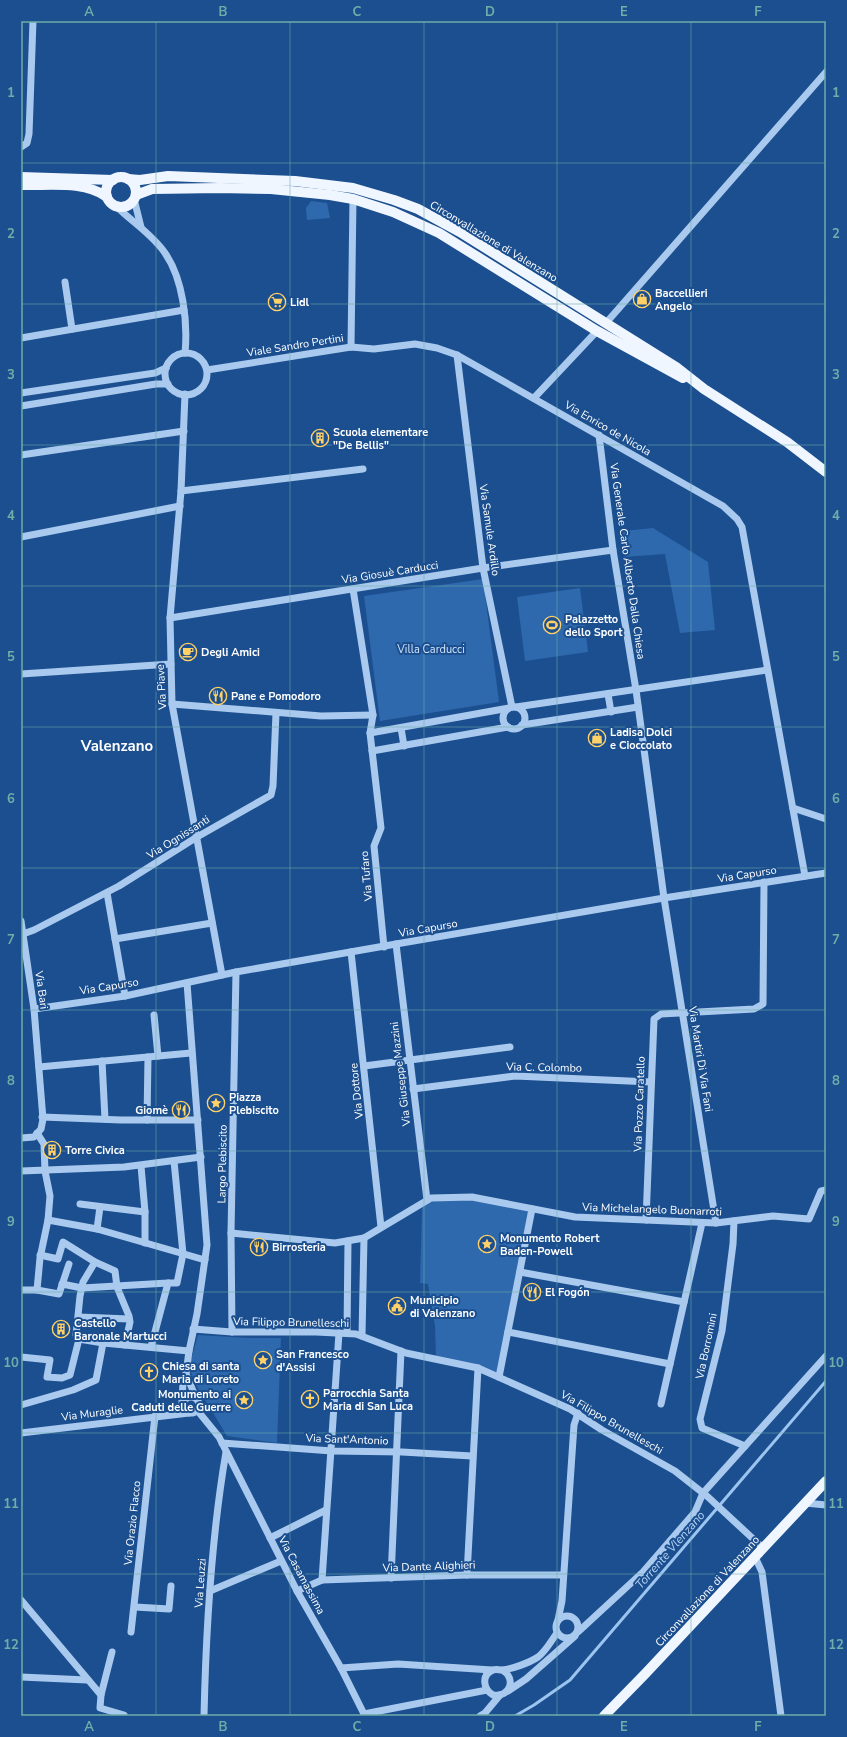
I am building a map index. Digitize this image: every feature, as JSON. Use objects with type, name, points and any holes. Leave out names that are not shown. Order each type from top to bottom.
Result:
[{"type":"main road","name":"Circonvallazione di Valenzano","points":[[128,179],[140,180],[168,176],[280,180],[326,184],[371,192],[418,209],[442,221],[676,367],[704,389],[787,442],[826,472]]},
{"type":"main road","points":[[21,177],[113,180],[120,177],[128,179],[134,186],[135,197],[124,206],[116,206],[100,192],[79,186],[21,185]]},
{"type":"main road","points":[[107,197],[107,187],[113,180]]},
{"type":"main road","name":"Circonvallazione di Valenzano","points":[[135,197],[152,189],[220,188],[310,192],[353,199],[393,212],[439,233],[597,331],[664,369],[704,389]]},
{"type":"main road","name":"Circonvallazione di Valenzano","points":[[604,1716],[826,1481]]},
{"type":"street","points":[[21,147],[27,143],[30,134],[33,21]]},
{"type":"street","points":[[606,323],[826,72]]},
{"type":"street","points":[[135,197],[141,227]]},
{"type":"street","points":[[351,347],[353,199]]},
{"type":"street","points":[[116,206],[141,227],[165,253],[180,287],[187,338],[186,353]]},
{"type":"street","points":[[65,282],[72,329]]},
{"type":"street","points":[[21,338],[184,310]]},
{"type":"street","points":[[534,398],[597,331]]},
{"type":"street","name":"Viale Sandro Pertini","points":[[207,370],[351,347],[374,349],[415,344],[437,348],[457,355]]},
{"type":"street","points":[[186,353],[197,356],[202,360],[207,370],[205,382],[202,387],[192,394],[185,394],[172,389],[166,379],[166,368],[173,357],[186,353]]},
{"type":"street","name":"Via Enrico de Nicola","points":[[457,355],[723,506],[737,519],[742,527],[767,670]]},
{"type":"street","name":"Via Samule Ardillo","points":[[457,355],[483,568],[512,707]]},
{"type":"street","points":[[21,393],[155,373],[166,368]]},
{"type":"street","points":[[21,406],[156,384],[168,384]]},
{"type":"street","name":"Via Piave","points":[[185,394],[180,506],[170,618],[172,704],[222,975]]},
{"type":"street","points":[[21,455],[184,431]]},
{"type":"street","name":"Via Generale Carlo Alberto Dalla Chiesa","points":[[599,435],[613,550],[638,707]]},
{"type":"street","points":[[181,491],[363,469]]},
{"type":"street","points":[[21,537],[180,506]]},
{"type":"street","name":"Via Giosuè Carducci","points":[[170,618],[483,568],[613,550]]},
{"type":"street","name":"Via Tufaro","points":[[353,589],[373,715],[370,733],[381,828],[374,846],[384,947]]},
{"type":"street","points":[[21,674],[171,664]]},
{"type":"street","points":[[370,733],[512,707],[767,670],[805,876]]},
{"type":"street","points":[[608,694],[611,712]]},
{"type":"street","points":[[172,704],[321,716],[373,715]]},
{"type":"street","points":[[512,707],[524,713],[525,719],[522,726]]},
{"type":"street","points":[[508,727],[503,717],[506,711],[512,707]]},
{"type":"street","points":[[372,751],[508,727],[516,728],[638,707]]},
{"type":"street","name":"Via Martiri Di Via Fani","points":[[638,707],[664,898],[716,1223]]},
{"type":"street","name":"Via Ognissanti","points":[[23,934],[34,930],[107,893],[197,837],[271,795],[276,713]]},
{"type":"street","points":[[401,728],[404,746]]},
{"type":"street","points":[[793,808],[826,819]]},
{"type":"street","name":"Via Capurso","points":[[34,1009],[125,996],[236,972],[396,944],[664,898],[826,873]]},
{"type":"street","points":[[682,1012],[754,1009],[763,1004],[764,882]]},
{"type":"street","points":[[107,893],[125,996]]},
{"type":"street","name":"Via Bari","points":[[21,921],[34,1009],[39,1067],[42,1117],[41,1128],[37,1133]]},
{"type":"street","points":[[115,939],[212,923]]},
{"type":"street","name":"Via Giuseppe Mazzini","points":[[396,944],[427,1200]]},
{"type":"street","name":"Via Dottore","points":[[351,952],[381,1226]]},
{"type":"street","name":"Largo Plebiscito","points":[[232,1332],[231,1233],[236,972]]},
{"type":"street","name":"Largo Plebiscito","points":[[182,1403],[182,1391],[186,1374],[188,1351],[197,1314],[207,1245],[187,983]]},
{"type":"street","name":"Via Pozzo Caratello","points":[[646,1220],[654,1019],[661,1014],[682,1012]]},
{"type":"street","points":[[154,1015],[158,1056]]},
{"type":"street","points":[[364,1066],[510,1047]]},
{"type":"street","points":[[39,1067],[192,1053]]},
{"type":"street","points":[[147,1120],[148,1057]]},
{"type":"street","points":[[102,1061],[105,1120]]},
{"type":"street","name":"Via C. Colombo","points":[[413,1089],[515,1076],[651,1082]]},
{"type":"street","points":[[42,1117],[105,1120],[198,1120]]},
{"type":"street","points":[[21,1138],[34,1137],[37,1133],[44,1144],[50,1196],[48,1220],[40,1255],[37,1290]]},
{"type":"street","points":[[21,1171],[142,1166],[201,1157]]},
{"type":"street","points":[[62,1284],[82,1288],[177,1283],[183,1254],[174,1161]]},
{"type":"street","points":[[142,1166],[145,1212],[145,1243]]},
{"type":"street","name":"Via Michelangelo Buonarroti","points":[[427,1200],[430,1198],[472,1197],[575,1217],[716,1223],[773,1216],[809,1219],[821,1191],[826,1190]]},
{"type":"street","points":[[231,1233],[334,1244],[364,1238],[381,1226],[427,1200]]},
{"type":"street","points":[[80,1204],[145,1212]]},
{"type":"street","points":[[97,1229],[100,1207]]},
{"type":"street","points":[[499,1377],[532,1209]]},
{"type":"street","points":[[48,1220],[97,1229],[205,1260]]},
{"type":"street","name":"Via Borromini","points":[[734,1221],[733,1244],[722,1331],[700,1419],[702,1428],[745,1446]]},
{"type":"street","points":[[661,1404],[702,1223]]},
{"type":"street","points":[[362,1336],[364,1238]]},
{"type":"street","points":[[347,1333],[348,1241]]},
{"type":"street","points":[[40,1255],[58,1259],[63,1242],[95,1262],[115,1271],[117,1287],[129,1318],[125,1345]]},
{"type":"street","points":[[21,1357],[50,1360],[47,1377],[62,1378],[70,1375],[79,1339],[76,1335],[82,1288],[95,1262]]},
{"type":"street","points":[[21,1290],[37,1290],[59,1294],[69,1264]]},
{"type":"street","points":[[520,1272],[684,1302]]},
{"type":"street","points":[[151,1348],[168,1283]]},
{"type":"street","points":[[79,1317],[129,1318]]},
{"type":"street","name":"Via Filippo Brunelleschi","points":[[193,1329],[232,1332],[347,1333],[362,1336],[401,1351],[478,1368],[538,1393],[578,1414],[602,1430],[675,1471],[706,1495],[763,1548]]},
{"type":"street","points":[[508,1332],[670,1364]]},
{"type":"street","points":[[322,1580],[339,1333]]},
{"type":"street","points":[[79,1339],[103,1343],[188,1351]]},
{"type":"street","points":[[21,1405],[73,1390],[96,1380],[103,1343]]},
{"type":"street","points":[[391,1578],[401,1351]]},
{"type":"street","points":[[492,1670],[485,1679],[487,1690],[493,1695],[500,1695],[507,1692],[526,1679],[577,1634],[643,1572],[695,1512],[706,1495],[745,1446],[826,1356]]},
{"type":"street","points":[[467,1575],[472,1456],[478,1368]]},
{"type":"street","points":[[186,1374],[199,1406],[197,1410]]},
{"type":"street","points":[[196,1398],[188,1397],[182,1403],[183,1409],[189,1413],[197,1410]]},
{"type":"street","points":[[197,1410],[222,1443]]},
{"type":"street","name":"Via Muraglie","points":[[21,1433],[189,1413]]},
{"type":"street","points":[[577,1634],[566,1639],[557,1633],[556,1626],[562,1601],[574,1425],[578,1414]]},
{"type":"street","name":"Via Orazio Flacco","points":[[131,1632],[135,1607],[155,1416]]},
{"type":"street","name":"Via Sant'Antonio","points":[[222,1443],[332,1451],[396,1452],[472,1456]]},
{"type":"street","name":"Via Casamassima","points":[[222,1443],[281,1561],[341,1668],[364,1715]]},
{"type":"street","name":"Via Leuzzi","points":[[204,1716],[210,1591],[221,1483],[226,1452]]},
{"type":"street","points":[[805,1504],[826,1505]]},
{"type":"street","points":[[270,1538],[326,1510]]},
{"type":"street","points":[[755,1557],[762,1572],[781,1716]]},
{"type":"street","points":[[210,1591],[281,1561]]},
{"type":"street","name":"Via Dante Alighieri","points":[[297,1591],[322,1580],[467,1575],[564,1575]]},
{"type":"street","points":[[135,1607],[169,1609],[171,1586]]},
{"type":"street","points":[[21,1600],[101,1695]]},
{"type":"street","points":[[558,1620],[566,1616],[574,1618],[578,1622],[577,1634]]},
{"type":"street","points":[[341,1668],[398,1664],[502,1670],[523,1664],[538,1657],[557,1633]]},
{"type":"street","points":[[112,1652],[101,1695],[100,1708],[124,1715]]},
{"type":"street","points":[[502,1670],[506,1672],[510,1678],[511,1685],[507,1692]]},
{"type":"street","points":[[21,1678],[87,1680]]},
{"type":"street","points":[[364,1715],[487,1690]]},
{"type":"street","points":[[480,1716],[485,1713],[500,1695]]},
{"type":"green space","points":[[311,201],[327,203],[330,218],[307,220],[306,208]]},
{"type":"green space","points":[[653,528],[708,562],[715,630],[680,633],[665,554],[624,557],[623,531]]},
{"type":"green space","name":"Villa Carducci","points":[[483,579],[499,702],[380,721],[364,596]]},
{"type":"green space","name":"Palazzetto dello Sport","points":[[580,588],[588,652],[525,661],[517,597]]},
{"type":"green space","points":[[472,1197],[532,1209],[499,1377],[436,1359],[435,1326],[428,1284],[420,1283],[422,1208],[431,1198]]},
{"type":"green space","points":[[198,1335],[281,1338],[277,1443],[227,1436],[195,1383],[189,1367]]},
{"type":"waterway","name":"Torrente Vlenzano","points":[[515,1716],[534,1705],[570,1680],[826,1381]]},
{"type":"place","name":"Baccellieri Angelo","points":[[642,299]]},
{"type":"place","name":"Lidl","points":[[277,302]]},
{"type":"place","name":"Scuola elementare \"De Bellis\"","points":[[320,438]]},
{"type":"place","name":"Palazzetto dello Sport","points":[[552,625]]},
{"type":"place","name":"Degli Amici","points":[[188,652]]},
{"type":"place","name":"Pane e Pomodoro","points":[[218,696]]},
{"type":"place","name":"Ladisa Dolci e Cioccolato","points":[[597,738]]},
{"type":"place","name":"Piazza Plebiscito","points":[[216,1103]]},
{"type":"place","name":"Giomè","points":[[181,1110]]},
{"type":"place","name":"Torre Civica","points":[[52,1150]]},
{"type":"place","name":"Monumento Robert Baden-Powell","points":[[487,1244]]},
{"type":"place","name":"Birrosteria","points":[[259,1247]]},
{"type":"place","name":"El Fogón","points":[[532,1292]]},
{"type":"place","name":"Municipio di Valenzano","points":[[397,1306]]},
{"type":"place","name":"Castello Baronale Martucci","points":[[61,1329]]},
{"type":"place","name":"San Francesco d'Assisi","points":[[263,1360]]},
{"type":"place","name":"Chiesa di santa Maria di Loreto","points":[[149,1372]]},
{"type":"place","name":"Parrocchia Santa Maria di San Luca","points":[[310,1399]]},
{"type":"place","name":"Monumento ai Caduti delle Guerre","points":[[244,1400]]},
{"type":"district","name":"Valenzano","points":[[117,746]]}]
